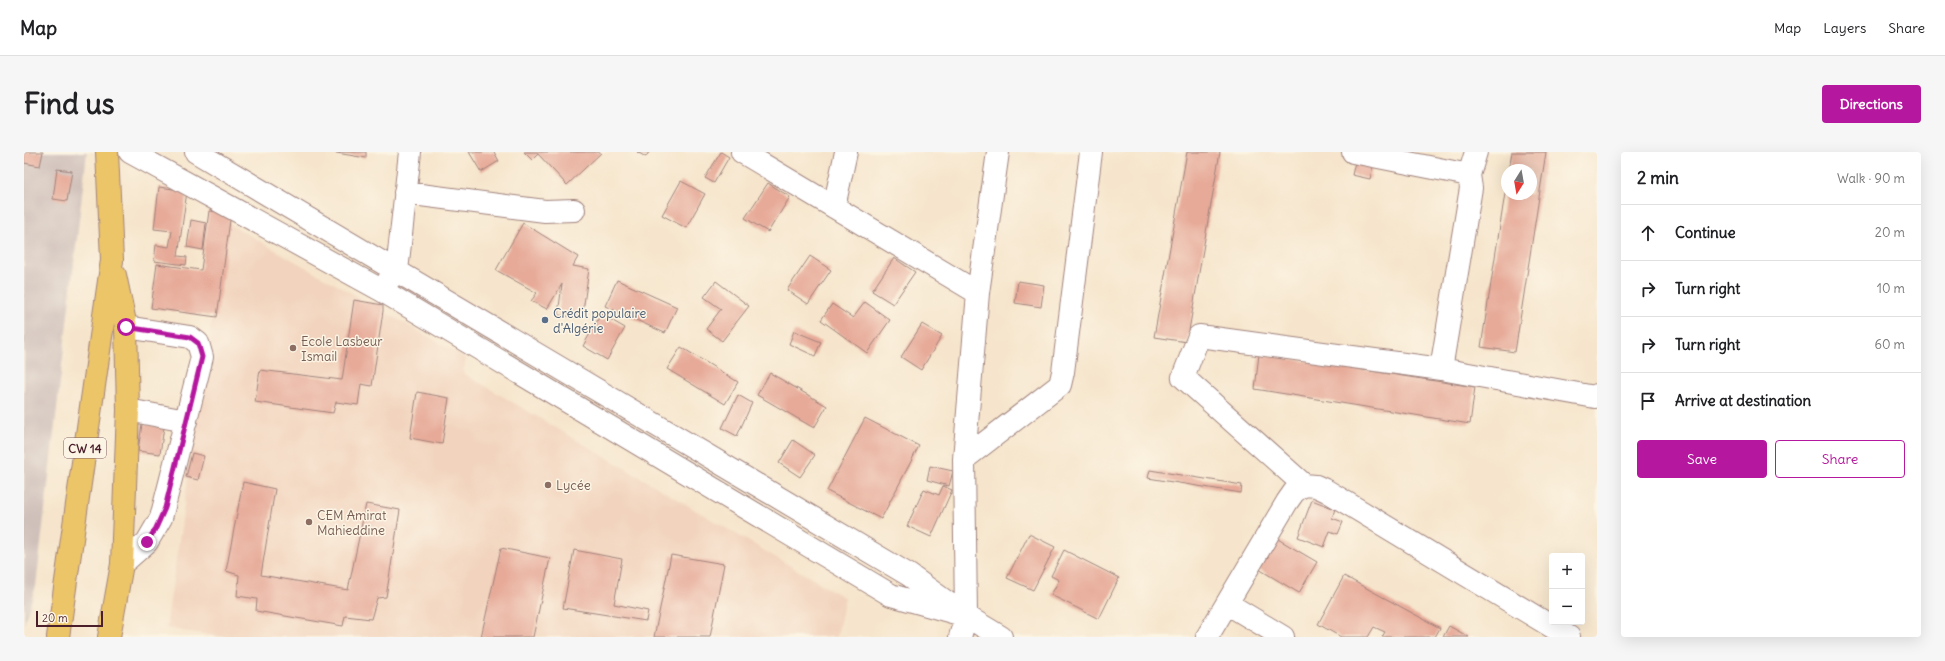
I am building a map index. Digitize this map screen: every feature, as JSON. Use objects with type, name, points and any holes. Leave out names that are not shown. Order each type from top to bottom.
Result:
[{"type":"main road","name":"CW 14","points":[[107,152],[112,260],[126,327],[128,410],[122,564],[109,637]]},
{"type":"main road","name":"CW 14","points":[[58,637],[112,260]]},
{"type":"street","points":[[130,152],[381,290],[890,595],[966,616]]},
{"type":"street","points":[[196,152],[909,575],[966,616],[1001,637]]},
{"type":"street","points":[[381,290],[397,271],[410,152]]},
{"type":"street","points":[[742,152],[978,293]]},
{"type":"street","points":[[834,207],[846,152]]},
{"type":"street","points":[[960,637],[966,616],[964,459],[978,293],[998,152]]},
{"type":"street","points":[[964,459],[1060,385],[1063,372],[1091,152]]},
{"type":"street","points":[[1353,152],[1469,175]]},
{"type":"street","points":[[1441,368],[1471,188],[1469,175],[1476,152]]},
{"type":"street","points":[[405,193],[545,211],[574,210]]},
{"type":"street","points":[[122,564],[147,542],[161,518],[202,357],[198,343],[190,337],[126,327]]},
{"type":"street","points":[[1569,637],[1327,492],[1316,486],[1304,485],[1183,377],[1199,336],[1441,368],[1595,397],[1597,395]]},
{"type":"street","points":[[128,410],[186,421]]},
{"type":"street","points":[[1207,637],[1228,604],[1290,497],[1304,485]]},
{"type":"street","points":[[1228,604],[1283,637]]},
{"type":"shaded area","points":[[24,152],[87,152],[36,586],[24,624]]},
{"type":"shaded area","points":[[226,222],[466,358],[463,373],[845,598],[837,637],[221,637],[166,628]]},
{"type":"building","points":[[24,152],[43,152],[40,166],[24,163]]},
{"type":"building","points":[[331,152],[366,152],[366,158]]},
{"type":"building","points":[[469,152],[494,152],[499,161],[481,172]]},
{"type":"building","points":[[524,152],[601,153],[567,185],[538,154],[532,160]]},
{"type":"building","points":[[637,152],[649,152],[646,157]]},
{"type":"building","points":[[721,152],[729,157],[714,183],[705,178]]},
{"type":"building","points":[[1187,152],[1220,152],[1187,342],[1154,337]]},
{"type":"building","points":[[1512,152],[1546,152],[1515,352],[1481,347],[1504,200],[1537,200],[1537,164],[1510,164]]},
{"type":"building","points":[[1356,158],[1374,161],[1370,179],[1352,175]]},
{"type":"building","points":[[57,169],[72,171],[67,201],[53,199]]},
{"type":"building","points":[[681,181],[705,194],[686,228],[662,215]]},
{"type":"building","points":[[768,183],[790,197],[768,232],[745,218]]},
{"type":"building","points":[[159,187],[187,191],[178,256],[187,257],[186,265],[154,261],[156,245],[169,247],[172,231],[154,229]]},
{"type":"building","points":[[209,211],[231,213],[217,317],[151,308],[157,264],[201,270]]},
{"type":"building","points":[[191,220],[206,223],[203,250],[187,247]]},
{"type":"building","points":[[523,223],[578,257],[573,266],[589,269],[582,318],[558,315],[562,284],[547,309],[531,301],[537,293],[496,270]]},
{"type":"building","points":[[810,256],[831,270],[808,304],[787,290]]},
{"type":"building","points":[[894,258],[915,272],[893,304],[872,291]]},
{"type":"building","points":[[617,280],[677,307],[665,333],[605,306]]},
{"type":"building","points":[[716,281],[749,306],[722,341],[706,329],[721,309],[704,297]]},
{"type":"building","points":[[1018,281],[1044,285],[1041,307],[1015,303]]},
{"type":"building","points":[[354,300],[383,305],[372,386],[361,384],[358,405],[336,402],[333,413],[255,402],[260,370],[342,380]]},
{"type":"building","points":[[865,302],[890,320],[867,353],[821,320],[832,304],[853,318]]},
{"type":"building","points":[[601,314],[625,328],[607,360],[583,346]]},
{"type":"building","points":[[922,324],[942,336],[921,370],[901,357]]},
{"type":"building","points":[[794,331],[821,342],[815,356],[789,344]]},
{"type":"building","points":[[681,347],[738,382],[725,404],[667,369]]},
{"type":"building","points":[[1259,354],[1475,387],[1470,424],[1255,389]]},
{"type":"building","points":[[770,373],[827,406],[814,428],[757,395]]},
{"type":"building","points":[[417,392],[449,398],[442,444],[410,438]]},
{"type":"building","points":[[738,395],[752,403],[737,436],[722,428]]},
{"type":"building","points":[[865,418],[919,446],[881,519],[827,491]]},
{"type":"building","points":[[142,424],[164,427],[160,454],[138,451]]},
{"type":"building","points":[[793,440],[815,455],[800,477],[779,463]]},
{"type":"building","points":[[192,453],[204,456],[198,480],[186,477]]},
{"type":"building","points":[[930,466],[953,471],[949,486],[927,480]]},
{"type":"building","points":[[1150,470],[1242,485],[1241,493],[1148,478]]},
{"type":"building","points":[[243,482],[275,489],[261,575],[348,590],[366,504],[400,510],[386,597],[377,598],[371,619],[345,616],[343,626],[256,611],[257,599],[237,596],[239,575],[226,571]]},
{"type":"building","points":[[943,486],[952,490],[931,537],[907,526],[924,489],[939,495]]},
{"type":"building","points":[[1312,500],[1335,509],[1332,518],[1343,522],[1338,534],[1330,531],[1324,547],[1298,537]]},
{"type":"building","points":[[1029,534],[1055,547],[1033,590],[1007,578]]},
{"type":"building","points":[[1276,538],[1317,562],[1299,593],[1257,568]]},
{"type":"building","points":[[501,548],[550,558],[533,637],[481,637]]},
{"type":"building","points":[[574,550],[622,559],[614,604],[648,611],[646,621],[563,608]]},
{"type":"building","points":[[1064,550],[1119,578],[1099,619],[1051,595],[1059,580],[1051,576]]},
{"type":"building","points":[[671,555],[724,564],[710,637],[654,637]]},
{"type":"building","points":[[1344,576],[1440,628],[1435,637],[1382,637],[1385,632],[1374,627],[1368,637],[1341,637],[1318,624]]},
{"type":"building","points":[[1449,626],[1469,637],[1443,637]]},
{"type":"place","name":"Crédit populaire d'Algérie","points":[[545,320]]},
{"type":"place","name":"Ecole Lasbeur Ismail","points":[[293,348]]},
{"type":"place","name":"Lycée","points":[[548,485]]},
{"type":"place","name":"CEM Amirat Mahieddine","points":[[309,522]]},
{"type":"route","points":[[126,327],[190,337],[198,343],[202,357],[165,508],[156,528],[147,542]]}]
